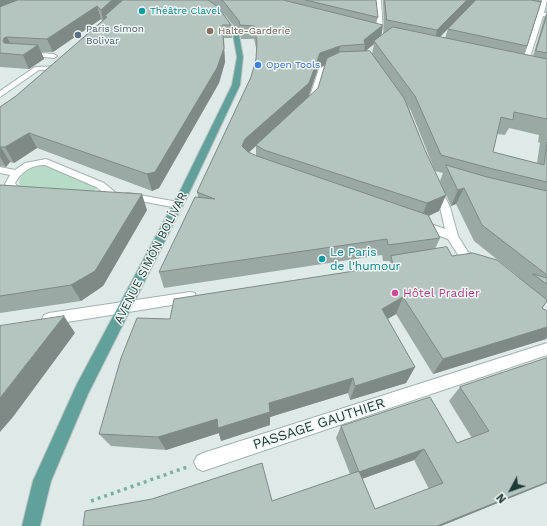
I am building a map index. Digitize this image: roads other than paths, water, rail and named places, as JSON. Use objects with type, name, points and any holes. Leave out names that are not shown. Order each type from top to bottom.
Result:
[{"type":"main road","name":"AVENUE SIMÓN BOLÍVAR","points":[[32,526],[42,481],[82,389],[178,205],[236,85],[240,70],[240,52],[238,42],[227,20],[200,0]]},
{"type":"street","points":[[378,0],[385,36],[378,46]]},
{"type":"street","points":[[524,67],[545,0]]},
{"type":"street","points":[[518,10],[547,15]]},
{"type":"street","points":[[373,33],[385,36]]},
{"type":"street","points":[[20,54],[54,56]]},
{"type":"street","points":[[301,111],[313,100],[321,70],[329,65],[344,63]]},
{"type":"street","points":[[0,95],[37,68],[66,65],[52,77]]},
{"type":"street","points":[[517,65],[532,69]]},
{"type":"street","points":[[34,191],[14,188],[10,184],[15,173],[30,164],[46,162],[100,185],[111,193]]},
{"type":"street","points":[[0,170],[15,173]]},
{"type":"street","points":[[433,181],[445,207],[458,256],[477,262],[489,271]]},
{"type":"street","points":[[98,194],[111,193],[178,205]]},
{"type":"street","points":[[408,220],[452,236]]},
{"type":"street","points":[[39,321],[200,296]]},
{"type":"street","name":"PASSAGE GAUTHIER","points":[[203,462],[547,349]]},
{"type":"place","name":"Théâtre Clavel","points":[[142,11]]},
{"type":"place","name":"Halte-Garderie","points":[[210,31]]},
{"type":"place","name":"Paris Simon Bolivar","points":[[78,35]]},
{"type":"place","name":"Open Tools","points":[[258,65]]},
{"type":"place","name":"Le Paris de l'humour","points":[[322,259]]},
{"type":"place","name":"Hôtel Pradier","points":[[395,293]]}]
